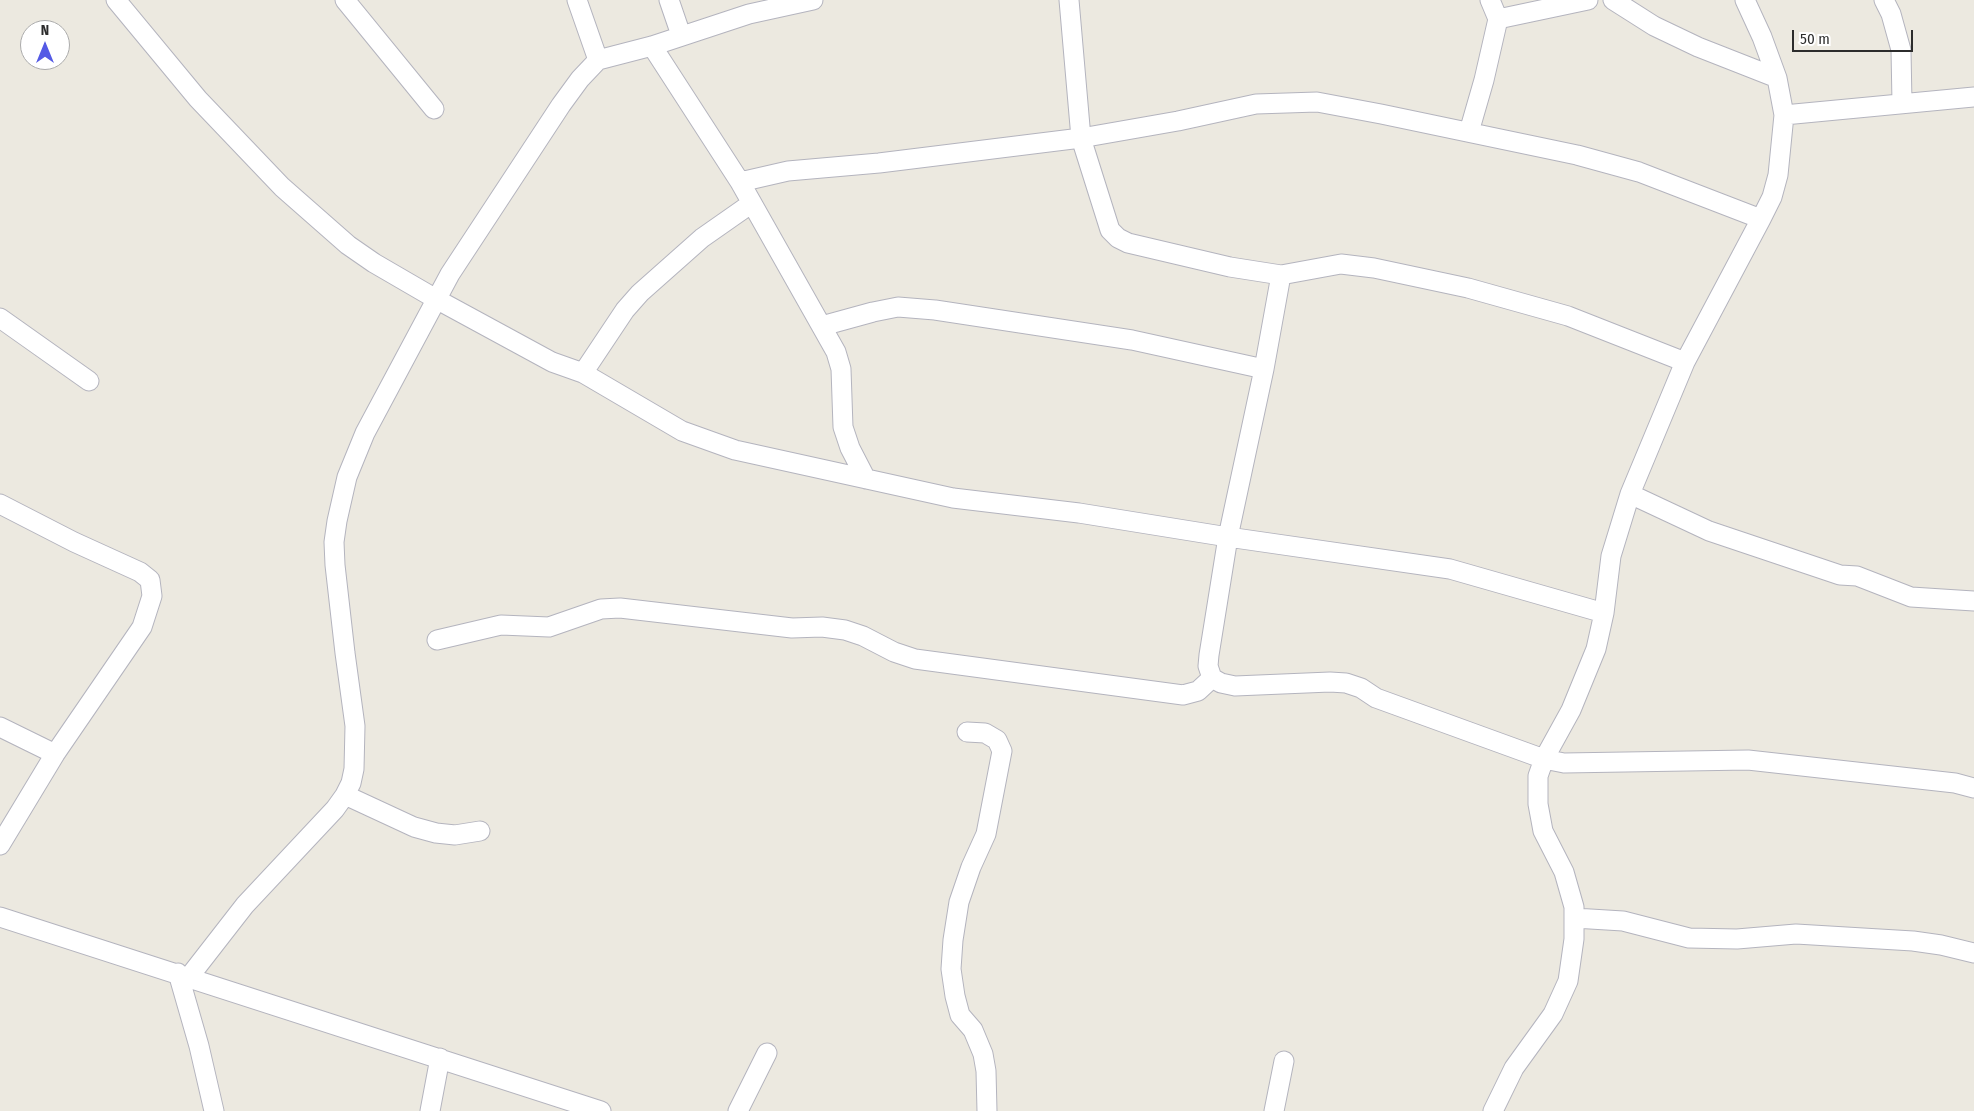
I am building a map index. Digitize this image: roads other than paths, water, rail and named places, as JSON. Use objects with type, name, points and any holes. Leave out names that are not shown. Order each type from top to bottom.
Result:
[{"type":"street","points":[[116,0],[198,99],[282,187],[348,245],[374,263],[436,299],[552,362],[583,373],[682,431],[734,450],[953,498],[1079,513],[1450,569],[1604,613]]},
{"type":"street","points":[[345,0],[434,109]]},
{"type":"street","points":[[577,0],[598,60]]},
{"type":"street","points":[[669,0],[681,35]]},
{"type":"street","points":[[184,975],[245,905],[335,808],[351,783],[354,769],[355,726],[336,565],[334,542],[337,521],[347,477],[365,433],[450,274],[561,105],[580,79],[598,60],[652,46],[749,14],[809,0]]},
{"type":"street","points":[[1069,0],[1081,138],[1110,230],[1118,238],[1128,243],[1230,267],[1281,275],[1340,264],[1374,268],[1468,288],[1568,316],[1685,362]]},
{"type":"street","points":[[1469,132],[1484,80],[1498,19],[1490,0]]},
{"type":"street","points":[[1498,19],[1588,0]]},
{"type":"street","points":[[1614,0],[1654,26],[1698,47],[1777,78]]},
{"type":"street","points":[[1493,1111],[1514,1068],[1552,1014],[1568,981],[1574,939],[1574,907],[1564,872],[1543,832],[1538,804],[1538,776],[1544,758],[1571,710],[1596,649],[1604,613],[1611,556],[1630,494],[1685,362],[1772,197],[1778,174],[1784,115],[1777,78],[1762,37],[1745,0]]},
{"type":"street","points":[[1884,0],[1891,14],[1901,50],[1902,103]]},
{"type":"street","points":[[652,46],[740,182],[836,352],[841,369],[843,427],[850,448],[866,480]]},
{"type":"street","points":[[1784,115],[1974,97]]},
{"type":"street","points":[[740,182],[788,171],[879,163],[1081,138],[1178,121],[1256,104],[1317,102],[1578,155],[1639,172],[1761,219]]},
{"type":"street","points":[[583,373],[625,310],[640,293],[702,238],[752,203]]},
{"type":"street","points":[[1281,275],[1264,369],[1228,537],[1208,666],[1212,678],[1221,683],[1235,686],[1346,683],[1361,688],[1376,698],[1544,758],[1564,763],[1748,760],[1954,783],[1974,788]]},
{"type":"street","points":[[822,326],[898,307],[935,310],[1132,340],[1264,369]]},
{"type":"street","points":[[0,318],[89,381]]},
{"type":"street","points":[[1630,494],[1709,530],[1840,575],[1857,576],[1911,597],[1974,601]]},
{"type":"street","points":[[0,504],[74,542],[140,572],[150,580],[152,596],[142,627],[55,754],[0,845]]},
{"type":"street","points":[[436,640],[501,625],[549,627],[601,609],[620,608],[792,628],[822,627],[845,630],[863,636],[894,652],[915,659],[1183,695],[1198,691],[1212,678]]},
{"type":"street","points":[[0,727],[55,754]]},
{"type":"street","points":[[967,732],[985,733],[998,740],[1002,751],[986,834],[971,867],[959,902],[951,969],[960,1015],[973,1030],[983,1054],[986,1071],[987,1111]]},
{"type":"street","points":[[345,795],[421,830],[455,835],[480,831]]},
{"type":"street","points":[[0,917],[601,1111]]},
{"type":"street","points":[[1574,918],[1623,921],[1690,938],[1737,939],[1805,934],[1941,944],[1974,953]]},
{"type":"street","points":[[184,975],[214,1111]]},
{"type":"street","points":[[738,1111],[767,1053]]},
{"type":"street","points":[[430,1111],[440,1058]]},
{"type":"street","points":[[1274,1111],[1284,1061]]}]
